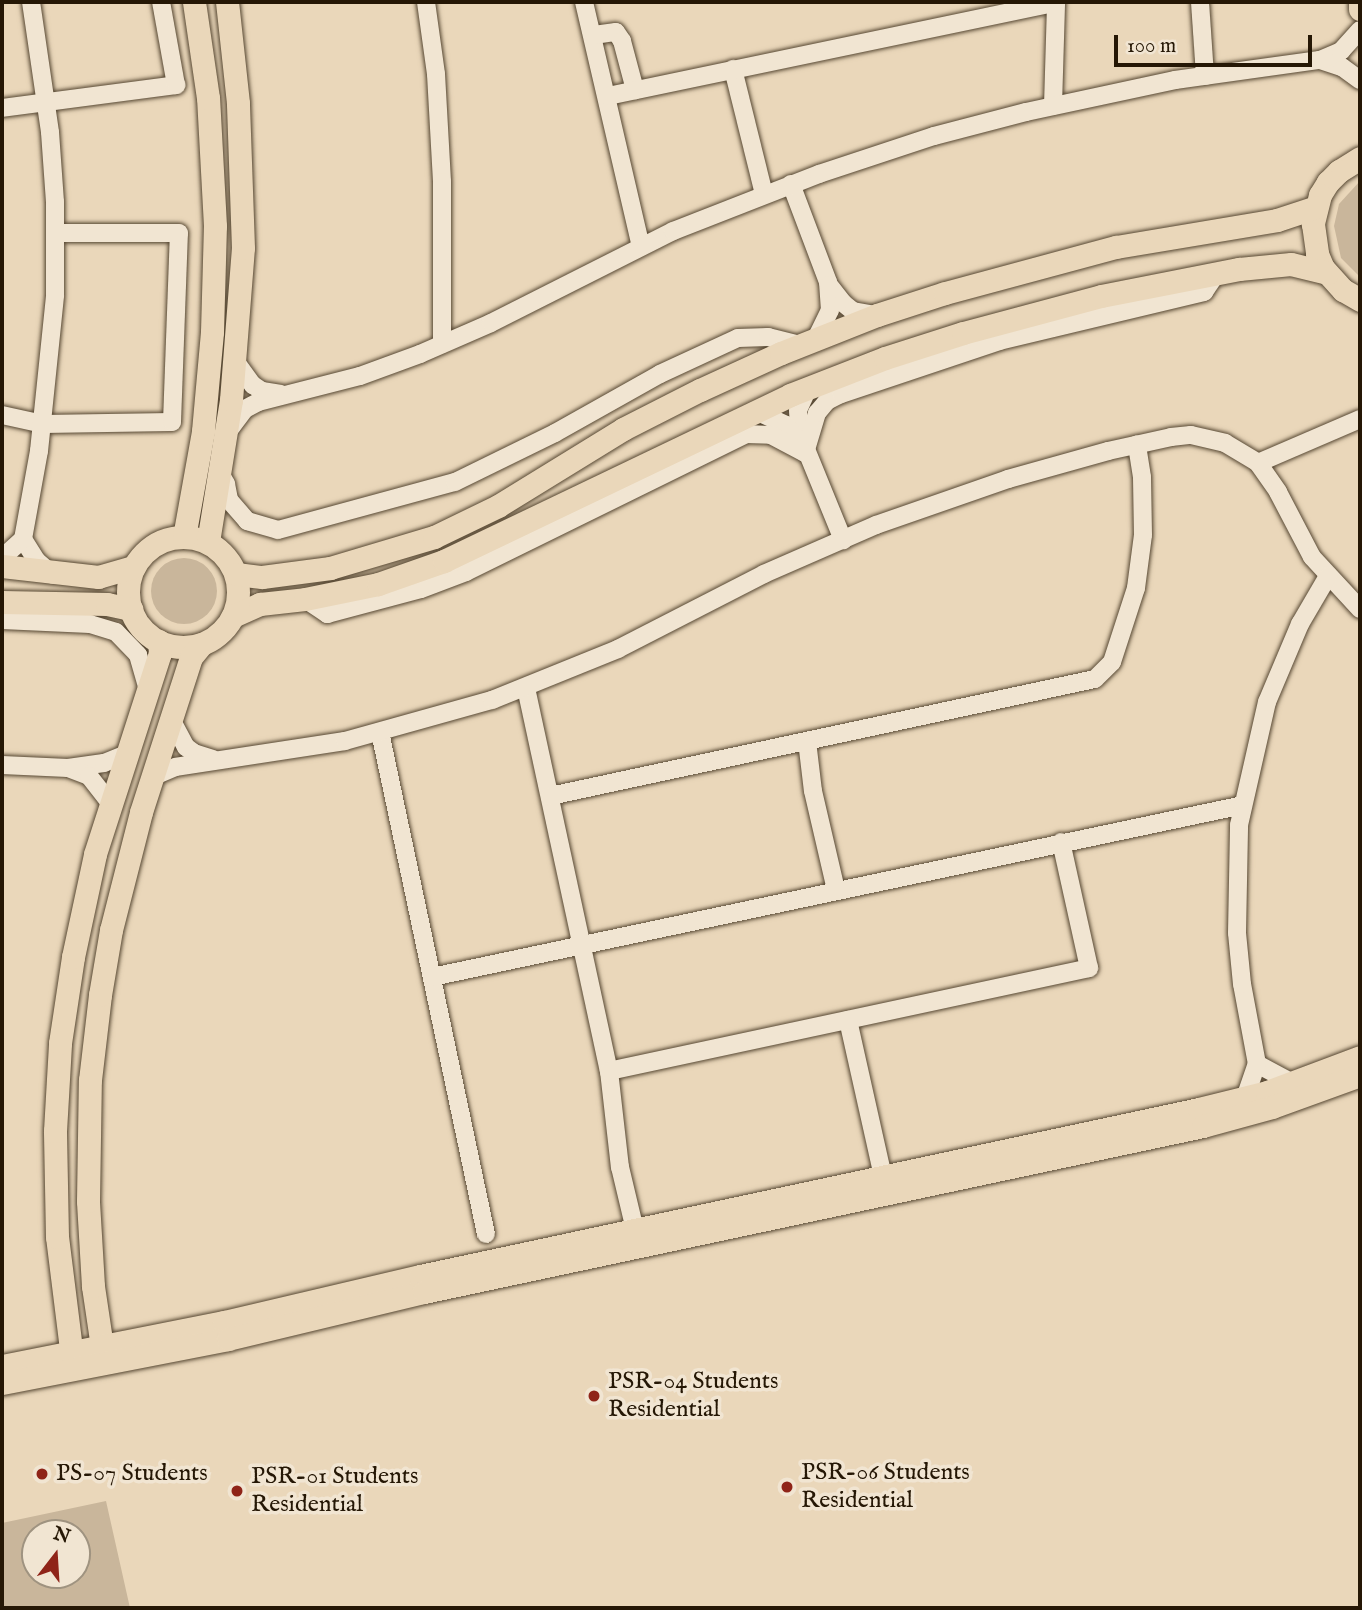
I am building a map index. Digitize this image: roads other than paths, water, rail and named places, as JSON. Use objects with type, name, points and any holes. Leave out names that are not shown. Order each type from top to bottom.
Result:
[{"type":"main road","points":[[184,537],[202,431],[212,332],[215,226],[208,98],[194,2]]},
{"type":"main road","points":[[208,542],[236,362],[243,197],[237,92],[227,2]]},
{"type":"main road","points":[[1360,2],[1360,9]]},
{"type":"main road","points":[[1357,155],[1328,182],[1316,207],[1313,239],[1327,273],[1359,301]]},
{"type":"main road","points":[[236,574],[262,578],[330,568],[434,537],[498,506],[623,429],[700,390],[877,315],[945,293],[1116,247],[1277,220],[1316,207]]},
{"type":"main road","points":[[233,616],[260,604],[305,599],[378,584],[478,547],[756,411],[885,358],[997,323],[1101,296],[1217,273],[1291,264],[1327,273]]},
{"type":"main road","points":[[2,566],[53,575],[107,577],[134,567],[156,544],[184,537],[208,542],[225,555],[236,574],[239,595],[233,616],[220,633],[202,644],[191,657],[152,777],[111,930],[90,1080],[89,1235],[103,1355]]},
{"type":"main road","points":[[134,567],[128,588],[131,610],[142,628],[159,641],[180,647],[202,644]]},
{"type":"main road","points":[[2,602],[107,604],[131,610]]},
{"type":"main road","points":[[73,1361],[57,1237],[57,1078],[72,957],[109,802],[160,653],[159,641]]},
{"type":"main road","points":[[103,1355],[224,1322],[1245,1098],[1360,1057]]},
{"type":"main road","points":[[2,1383],[73,1361],[1203,1126],[1272,1107],[1360,1075]]},
{"type":"main road","points":[[2,1366],[73,1361]]},
{"type":"street","points":[[2,558],[23,539],[43,424],[55,295],[55,233],[47,102],[32,2]]},
{"type":"street","points":[[2,108],[176,85],[161,2]]},
{"type":"street","points":[[426,2],[436,74],[442,182],[442,344]]},
{"type":"street","points":[[584,2],[594,35],[641,246]]},
{"type":"street","points":[[608,96],[1023,5],[1056,2],[1053,106]]},
{"type":"street","points":[[1200,2],[1205,75]]},
{"type":"street","points":[[226,434],[245,409],[360,376],[442,344],[641,246],[791,184],[921,140],[1053,106],[1205,75],[1320,60],[1341,51],[1360,30]]},
{"type":"street","points":[[594,35],[616,33],[622,41],[635,90]]},
{"type":"street","points":[[1320,60],[1342,67],[1360,80]]},
{"type":"street","points":[[733,69],[764,194]]},
{"type":"street","points":[[791,184],[828,282],[843,303],[853,311],[877,315]]},
{"type":"street","points":[[2,415],[43,424],[172,422],[179,233],[55,233]]},
{"type":"street","points":[[803,450],[817,413],[827,401],[841,394],[999,341],[1204,292],[1217,273]]},
{"type":"street","points":[[220,473],[226,484],[229,500],[247,521],[278,530],[455,482],[555,433],[660,374],[738,338],[768,337],[809,342],[830,310],[828,282]]},
{"type":"street","points":[[236,362],[253,385],[262,391],[288,396]]},
{"type":"street","points":[[803,450],[796,421],[808,388]]},
{"type":"street","points":[[756,411],[786,425],[803,450],[843,540]]},
{"type":"street","points":[[1258,463],[1360,419]]},
{"type":"street","points":[[305,599],[327,614],[421,589],[466,572],[746,434],[771,435],[803,450]]},
{"type":"street","points":[[152,777],[188,756],[227,760],[380,732],[526,688],[618,649],[764,574],[843,540],[1008,479],[1171,437],[1204,436],[1226,443],[1258,463],[1278,492],[1302,542],[1328,576],[1360,609]]},
{"type":"street","points":[[550,796],[1095,679],[1105,671],[1116,651],[1131,609],[1142,553],[1143,502],[1137,444]]},
{"type":"street","points":[[23,539],[37,561],[53,575]]},
{"type":"street","points":[[1245,1098],[1257,1064],[1242,984],[1237,933],[1235,893],[1243,805],[1267,702],[1300,624],[1328,576]]},
{"type":"street","points":[[2,620],[90,624],[116,632],[138,655],[148,690]]},
{"type":"street","points":[[526,688],[608,1071],[620,1167],[635,1230]]},
{"type":"street","points":[[171,719],[188,756]]},
{"type":"street","points":[[380,732],[486,1234]]},
{"type":"street","points":[[807,741],[813,791],[836,890]]},
{"type":"street","points":[[2,765],[68,768],[104,763],[125,754]]},
{"type":"street","points":[[68,768],[89,776],[109,802]]},
{"type":"street","points":[[432,977],[1243,805]]},
{"type":"street","points":[[608,1071],[1088,968],[1061,842]]},
{"type":"street","points":[[848,1020],[883,1177]]},
{"type":"street","points":[[1257,1064],[1291,1082]]},
{"type":"place","name":"PSR-04 Students Residential","points":[[594,1396]]},
{"type":"place","name":"PS-07 Students","points":[[42,1474]]},
{"type":"place","name":"PSR-06 Students Residential","points":[[787,1487]]},
{"type":"place","name":"PSR-01 Students Residential","points":[[237,1491]]}]
